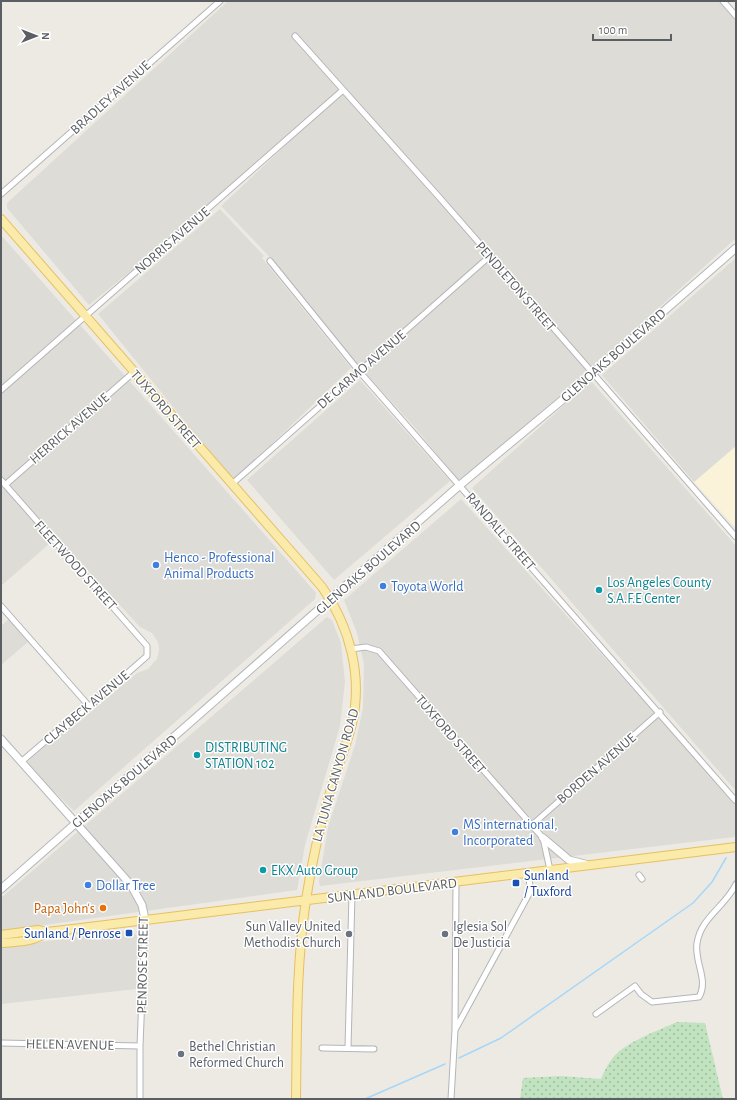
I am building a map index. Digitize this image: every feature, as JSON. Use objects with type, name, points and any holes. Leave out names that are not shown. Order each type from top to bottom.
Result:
[{"type":"main road","name":"TUXFORD STREET","points":[[1,219],[331,599]]},
{"type":"main road","name":"GLENOAKS BOULEVARD","points":[[1,889],[460,485],[592,374],[736,248]]},
{"type":"main road","name":"LA TUNA CANYON ROAD","points":[[296,1099],[300,954],[306,900],[316,840],[350,733],[354,713],[355,678],[351,649],[346,631],[331,599]]},
{"type":"main road","name":"PENROSE STREET","points":[[1,739],[134,890],[142,905],[145,919]]},
{"type":"main road","name":"TUXFORD STREET","points":[[543,838],[569,860],[578,864],[599,864]]},
{"type":"main road","name":"SUNLAND BOULEVARD","points":[[1,935],[38,930],[48,932],[736,847]]},
{"type":"main road","name":"SUNLAND BOULEVARD","points":[[1,943],[33,939],[48,932]]},
{"type":"street","name":"BRADLEY AVENUE","points":[[1,194],[220,1]]},
{"type":"street","points":[[723,1],[736,16]]},
{"type":"street","name":"PENDLETON STREET","points":[[295,36],[736,537]]},
{"type":"street","name":"NORRIS AVENUE","points":[[1,390],[343,90]]},
{"type":"street","name":"DE GARMO AVENUE","points":[[232,484],[490,256]]},
{"type":"street","name":"RANDALL STREET","points":[[270,261],[360,371],[660,712],[735,800]]},
{"type":"street","name":"HERRICK AVENUE","points":[[3,483],[134,372]]},
{"type":"street","name":"FLEETWOOD STREET","points":[[3,483],[147,646],[148,651]]},
{"type":"street","points":[[1,606],[89,706]]},
{"type":"street","name":"TUXFORD STREET","points":[[351,649],[366,646],[379,651],[543,838],[550,870]]},
{"type":"street","name":"CLAYBECK AVENUE","points":[[21,762],[147,656],[148,651]]},
{"type":"street","name":"BORDEN AVENUE","points":[[532,825],[660,712]]},
{"type":"street","points":[[455,1030],[530,892],[529,873]]},
{"type":"street","points":[[451,1099],[455,1030],[456,882]]},
{"type":"street","points":[[596,1014],[635,986],[641,994],[652,1002],[699,998],[702,992],[703,984],[696,946],[699,932],[707,919],[735,887]]},
{"type":"street","points":[[348,1048],[352,894]]},
{"type":"street","name":"PENROSE STREET","points":[[140,1099],[140,1046],[145,919]]},
{"type":"street","name":"HELEN AVENUE","points":[[1,1043],[140,1046]]},
{"type":"street","points":[[322,1048],[374,1049]]},
{"type":"shaded area","points":[[228,1],[719,1],[736,21],[736,238],[590,370],[344,88],[213,204],[89,305],[7,208],[7,203]]},
{"type":"shaded area","points":[[343,91],[488,256],[360,367],[266,253],[221,206]]},
{"type":"shaded area","points":[[220,209],[264,256],[262,258],[351,368],[233,481],[98,314]]},
{"type":"shaded area","points":[[1,235],[316,593],[315,599],[74,811],[29,767],[28,761],[63,730],[66,733],[137,673],[148,669],[157,659],[159,650],[158,642],[152,633],[140,627],[57,537],[1,586]]},
{"type":"shaded area","points":[[490,258],[588,371],[460,482],[411,423],[364,372]]},
{"type":"shaded area","points":[[736,258],[736,446],[694,482],[602,375]]},
{"type":"shaded area","points":[[360,380],[450,481],[334,580],[247,480]]},
{"type":"shaded area","points":[[591,381],[736,546],[736,791],[472,488]]},
{"type":"shaded area","points":[[736,446],[736,528],[694,482]]},
{"type":"shaded area","points":[[461,499],[736,803],[736,833],[734,837],[320,886],[319,881],[328,827],[355,745],[363,708],[364,664],[357,633],[344,600]]},
{"type":"shaded area","points":[[327,617],[332,620],[341,643],[345,682],[340,726],[305,845],[297,890],[1,931],[1,898]]},
{"type":"shaded area","points":[[9,619],[28,642],[1,665],[1,626]]},
{"type":"shaded area","points":[[131,930],[137,936],[136,989],[1,1004],[1,947]]},
{"type":"green space","points":[[677,1022],[705,1023],[723,1099],[520,1099],[523,1078],[561,1076],[601,1079],[610,1061],[617,1053],[633,1042]]},
{"type":"waterway","points":[[459,1058],[501,1038],[693,903],[712,882],[726,858]]},
{"type":"waterway","points":[[365,1099],[445,1064]]},
{"type":"place","name":"Henco - Professional Animal Products","points":[[156,565]]},
{"type":"place","name":"Toyota World","points":[[383,586]]},
{"type":"place","name":"Los Angeles County S.A.F.E Center","points":[[599,590]]},
{"type":"place","name":"DISTRIBUTING STATION 102","points":[[197,755]]},
{"type":"place","name":"MS international, Incorporated","points":[[455,832]]},
{"type":"place","name":"EKX Auto Group","points":[[263,870]]},
{"type":"place","name":"Sunland / Tuxford","points":[[516,883]]},
{"type":"place","name":"Dollar Tree","points":[[88,885]]},
{"type":"place","name":"Papa John's","points":[[103,908]]},
{"type":"place","name":"Sunland / Penrose","points":[[129,933]]},
{"type":"place","name":"Sun Valley United Methodist Church","points":[[349,934]]},
{"type":"place","name":"Iglesia Sol De Justicia","points":[[445,934]]},
{"type":"place","name":"Bethel Christian Reformed Church","points":[[181,1054]]}]
